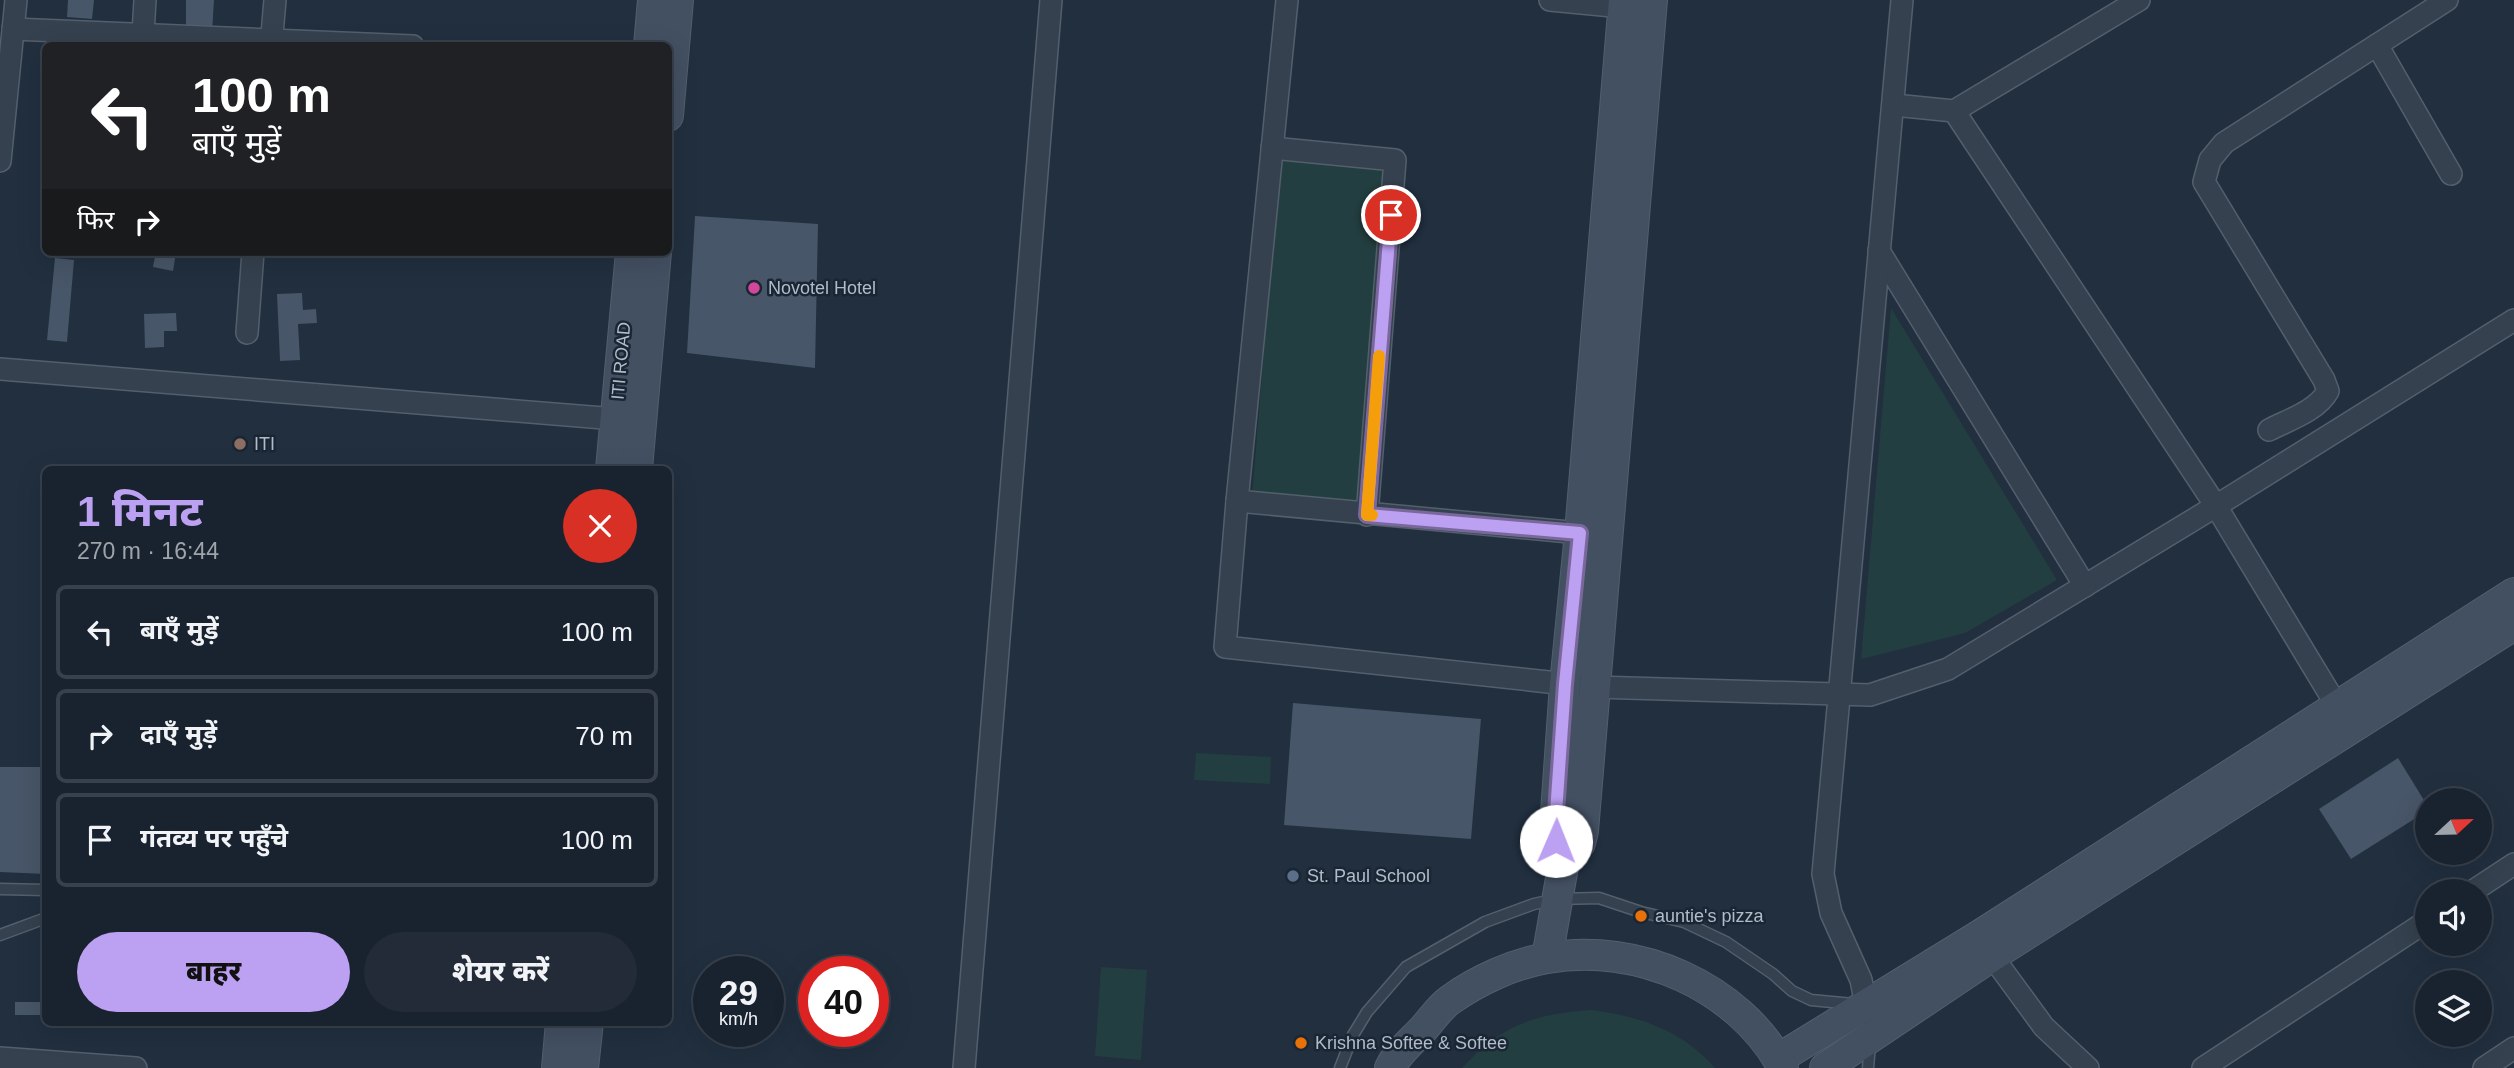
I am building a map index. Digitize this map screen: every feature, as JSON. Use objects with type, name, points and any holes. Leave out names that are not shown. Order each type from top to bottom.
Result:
[{"type":"street","points":[[0,161],[16,0]]},
{"type":"street","points":[[143,34],[145,0]]},
{"type":"street","points":[[13,29],[271,42],[275,0]]},
{"type":"street","points":[[649,42],[653,0]]},
{"type":"street","points":[[672,70],[678,0]]},
{"type":"street","points":[[964,1068],[1051,0]]},
{"type":"street","points":[[1287,0],[1225,647],[1595,687],[1870,695],[1948,669],[2514,320]]},
{"type":"street","points":[[1547,958],[1564,861],[1556,841],[1555,827],[1623,4],[1550,0]]},
{"type":"street","points":[[1564,861],[1580,843],[1583,831],[1652,0]]},
{"type":"street","points":[[1871,1038],[1861,979],[1831,912],[1823,874],[1902,0]]},
{"type":"street","points":[[1894,105],[1954,111],[2139,0]]},
{"type":"street","points":[[2269,430],[2315,405],[2328,391],[2324,380],[2204,182],[2210,160],[2224,143],[2447,0]]},
{"type":"street","points":[[2377,44],[2451,174]]},
{"type":"street","points":[[1954,111],[2216,506],[2337,706]]},
{"type":"street","points":[[1272,148],[1395,160],[1367,515]]},
{"type":"street","points":[[1879,251],[2085,586]]},
{"type":"street","points":[[247,333],[254,256]]},
{"type":"street","name":"ITI ROAD","points":[[611,466],[631,256]]},
{"type":"street","name":"ITI ROAD","points":[[637,466],[656,256]]},
{"type":"street","points":[[0,369],[616,419]]},
{"type":"street","points":[[1237,501],[1580,533]]},
{"type":"street","points":[[1390,1068],[1448,1001],[1502,971],[1547,958],[1592,954],[1638,960],[1680,975],[1719,997],[1745,1019],[1781,1063],[1867,1005],[2514,593]]},
{"type":"street","points":[[1825,1068],[1992,956],[2514,625]]},
{"type":"street","points":[[2492,880],[2513,868]]},
{"type":"street","points":[[2203,1068],[2415,928]]},
{"type":"street","points":[[1992,956],[2044,1027],[2088,1068]]},
{"type":"street","points":[[557,1068],[561,1026]]},
{"type":"street","points":[[583,1068],[588,1026]]},
{"type":"street","points":[[2484,1068],[2512,1052]]},
{"type":"street","points":[[0,1058],[136,1068]]},
{"type":"lane","points":[[0,889],[42,890]]},
{"type":"lane","points":[[1340,1068],[1353,1035],[1367,1012],[1406,967],[1485,922],[1534,904],[1558,899],[1599,898],[1684,922],[1726,942],[1773,974],[1792,991],[1811,1000],[1867,1005]]},
{"type":"lane","points":[[0,935],[42,919]]},
{"type":"lane","points":[[1868,1068],[1871,1038]]},
{"type":"green space","points":[[1280,155],[1385,164],[1357,506],[1252,497]]},
{"type":"green space","points":[[1891,308],[2057,580],[1965,633],[1861,659]]},
{"type":"green space","points":[[1196,753],[1271,757],[1270,784],[1194,780]]},
{"type":"green space","points":[[1101,967],[1147,970],[1141,1060],[1095,1056]]},
{"type":"green space","points":[[1591,1010],[1626,1016],[1659,1027],[1688,1044],[1715,1068],[1462,1068],[1491,1041],[1520,1024],[1552,1015]]},
{"type":"building","points":[[68,0],[94,0],[92,19],[67,17]]},
{"type":"building","points":[[186,0],[214,0],[212,33],[186,32]]},
{"type":"building","name":"Novotel Hotel","points":[[695,216],[818,224],[815,368],[687,353]]},
{"type":"building","points":[[155,256],[175,256],[173,271],[153,267]]},
{"type":"building","points":[[55,258],[74,260],[67,342],[47,340]]},
{"type":"building","points":[[302,293],[303,310],[316,309],[317,323],[298,324],[300,360],[280,361],[277,294]]},
{"type":"building","points":[[176,313],[177,331],[164,331],[164,347],[145,348],[144,314]]},
{"type":"building","points":[[1293,703],[1481,719],[1471,839],[1284,825]]},
{"type":"building","points":[[2398,758],[2417,788],[2415,819],[2351,859],[2319,809]]},
{"type":"building","points":[[0,767],[42,767],[42,874],[0,872]]},
{"type":"building","points":[[15,1002],[40,1002],[40,1015],[15,1015]]},
{"type":"slow traffic","points":[[1372,515],[1367,515],[1379,356]]},
{"type":"place","name":"Novotel Hotel","points":[[754,288]]},
{"type":"place","name":"ITI","points":[[240,444]]},
{"type":"place","name":"St. Paul School","points":[[1293,876]]},
{"type":"place","name":"auntie's pizza","points":[[1641,916]]},
{"type":"place","name":"Krishna Softee & Softee","points":[[1301,1043]]},
{"type":"route","points":[[1391,215],[1367,515],[1580,533],[1565,684],[1556,841]]}]
